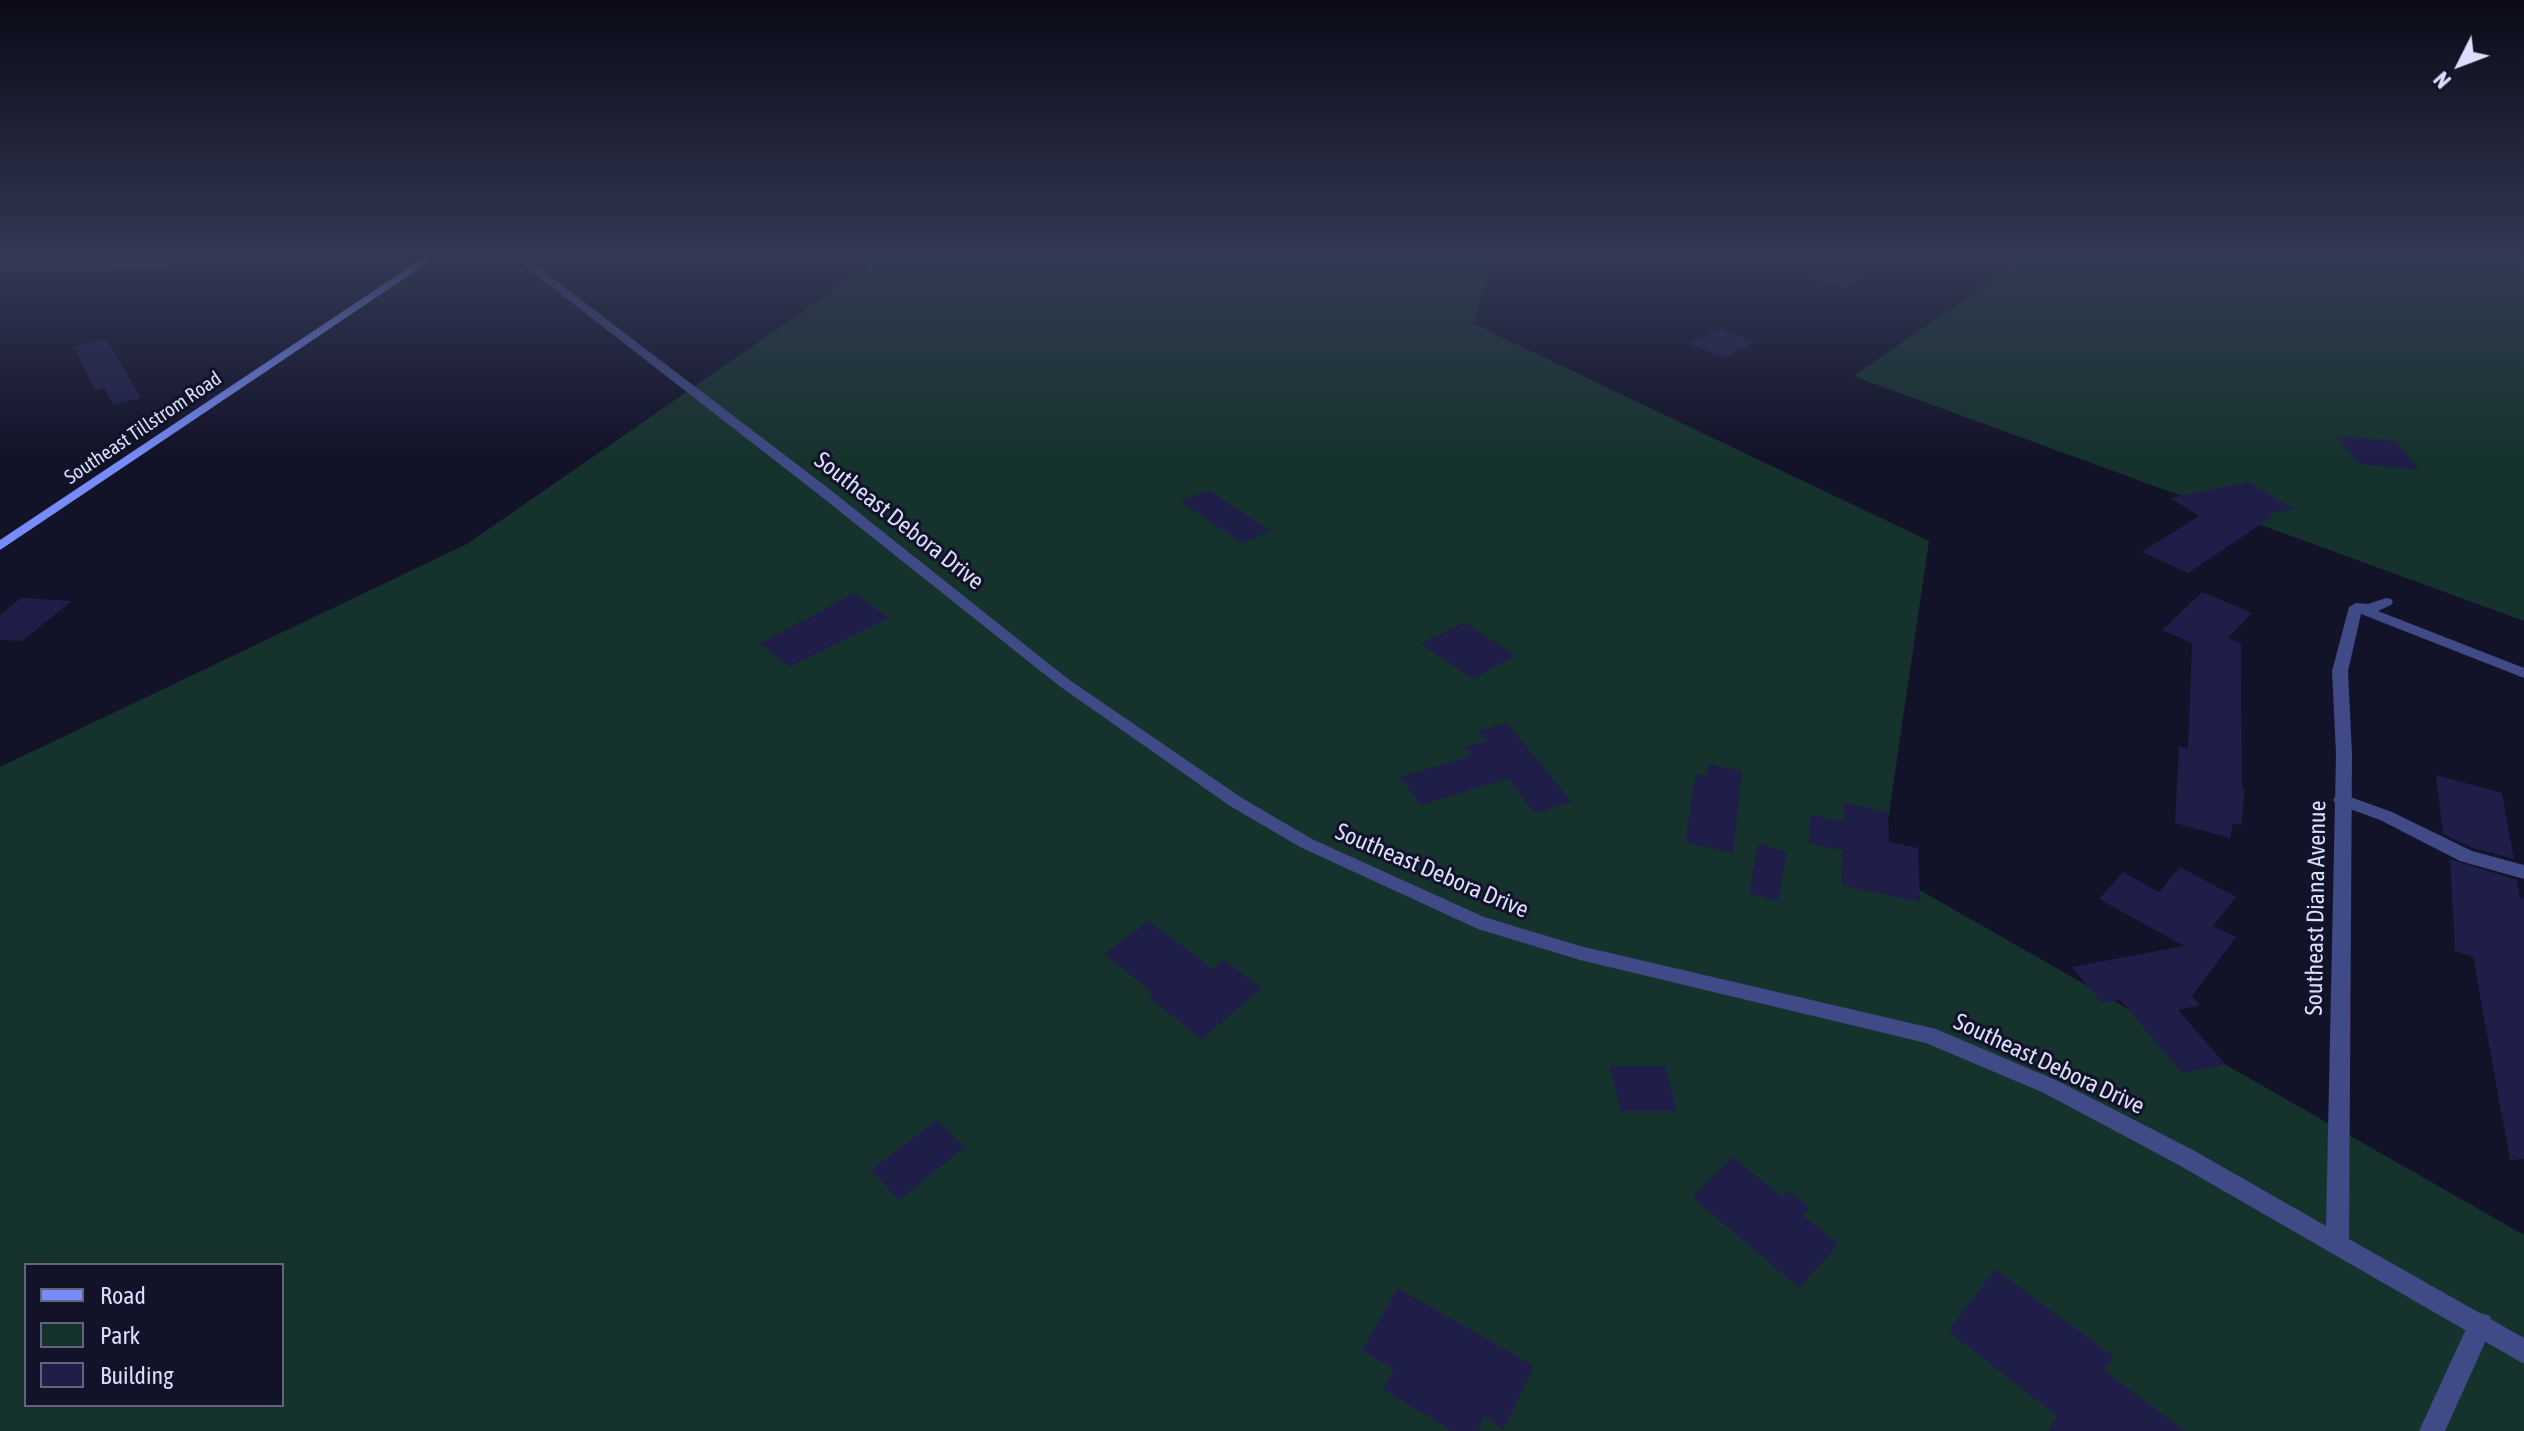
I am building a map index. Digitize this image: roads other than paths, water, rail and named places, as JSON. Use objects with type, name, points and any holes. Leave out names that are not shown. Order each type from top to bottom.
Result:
[{"type":"main road","name":"Southeast Tillstrom Road","points":[[0,546],[327,327]]},
{"type":"street","name":"Southeast Debora Drive","points":[[609,327],[823,491],[1063,682],[1236,802],[1306,843],[1478,922],[1566,949],[1929,1035],[2051,1087],[2337,1243],[2524,1352]]},
{"type":"street","points":[[2356,607],[2369,609],[2386,602]]},
{"type":"street","name":"Southeast Diana Avenue","points":[[2337,1243],[2342,800],[2340,671],[2356,607]]},
{"type":"street","points":[[2356,607],[2524,673]]},
{"type":"street","points":[[2342,800],[2386,816],[2466,856],[2524,872]]},
{"type":"street","points":[[2432,1431],[2481,1325]]}]
